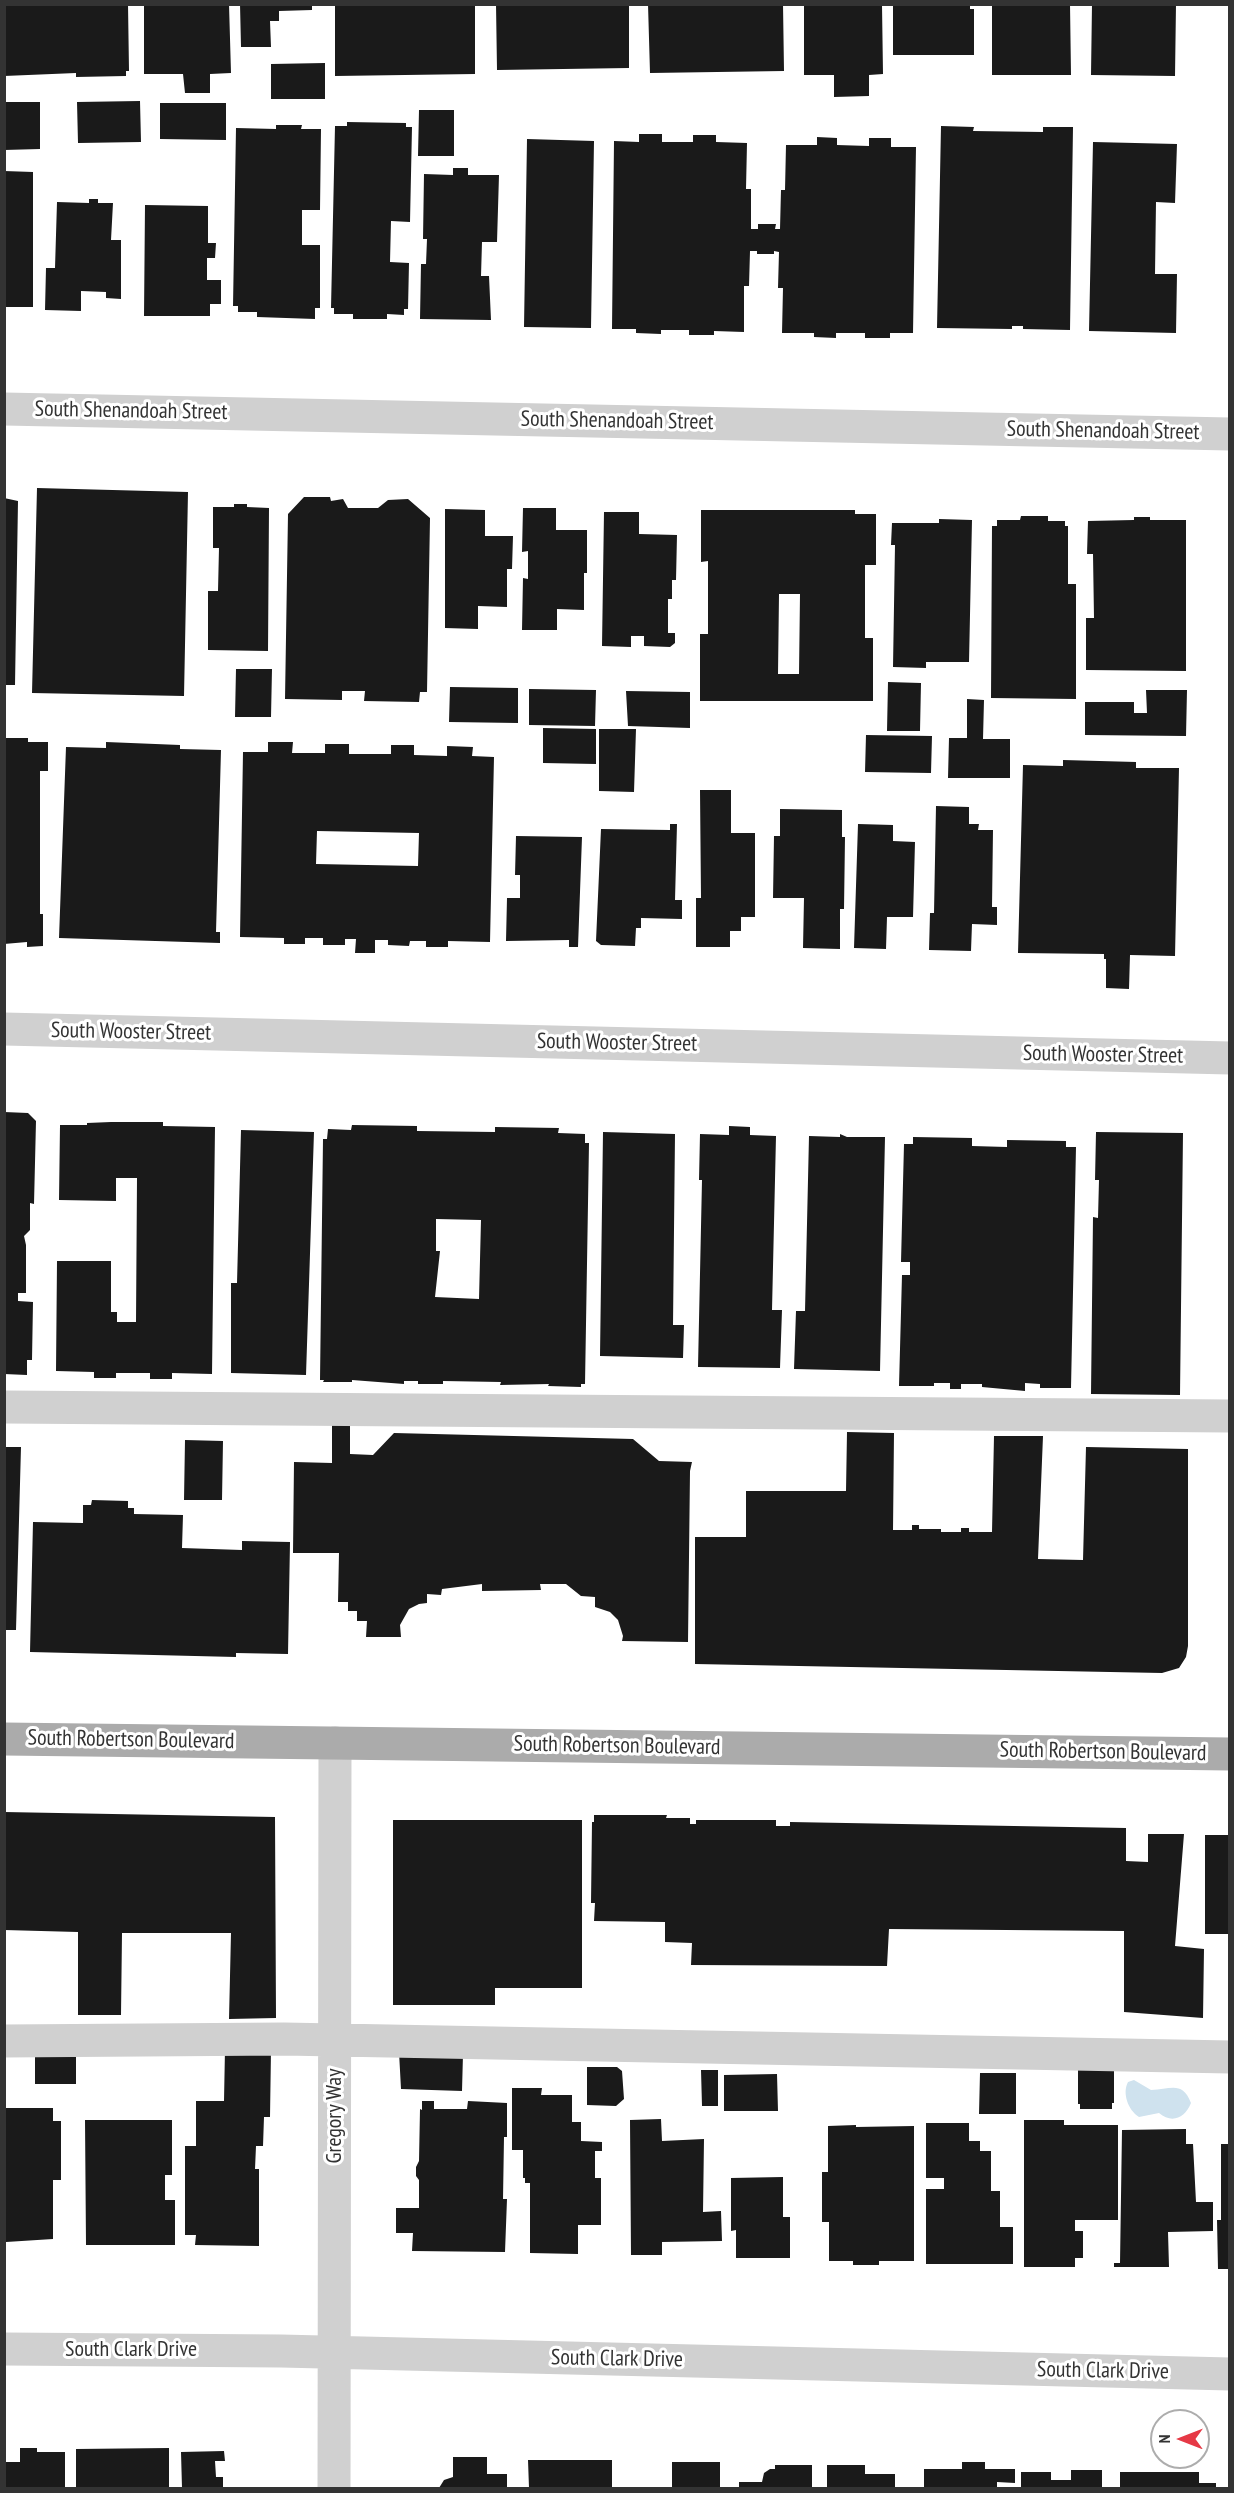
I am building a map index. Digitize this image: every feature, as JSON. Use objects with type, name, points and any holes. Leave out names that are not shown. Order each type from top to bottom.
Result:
[{"type":"main road","name":"South Robertson Boulevard","points":[[4,1739],[1230,1754]]},
{"type":"street","name":"South Shenandoah Street","points":[[4,409],[1230,434]]},
{"type":"street","name":"South Wooster Street","points":[[4,1029],[1230,1058]]},
{"type":"street","points":[[4,1407],[1230,1416]]},
{"type":"street","name":"Gregory Way","points":[[334,2488],[335,1743]]},
{"type":"street","points":[[4,2040],[335,2040],[1230,2057]]},
{"type":"street","name":"South Clark Drive","points":[[4,2349],[334,2352],[1230,2374]]},
{"type":"water","points":[[1134,2080],[1151,2090],[1175,2088],[1184,2091],[1191,2103],[1178,2118],[1169,2118],[1159,2113],[1139,2117],[1132,2110],[1126,2096],[1128,2082]]},
{"type":"building","points":[[4,4],[128,4],[129,71],[126,71],[126,76],[76,77],[76,73],[4,76]]},
{"type":"building","points":[[144,4],[229,4],[231,73],[210,74],[210,93],[185,93],[183,74],[144,74]]},
{"type":"building","points":[[240,4],[312,4],[312,10],[279,11],[279,21],[270,21],[271,47],[241,47]]},
{"type":"building","points":[[335,4],[475,4],[475,74],[335,76]]},
{"type":"building","points":[[496,4],[629,4],[629,68],[497,70]]},
{"type":"building","points":[[648,4],[783,4],[784,71],[650,73]]},
{"type":"building","points":[[893,4],[970,4],[970,9],[974,9],[974,55],[893,55]]},
{"type":"building","points":[[992,4],[1070,4],[1071,75],[992,75]]},
{"type":"building","points":[[1092,4],[1176,4],[1175,76],[1091,75]]},
{"type":"building","points":[[804,5],[882,5],[883,74],[869,75],[869,96],[834,97],[834,75],[804,75]]},
{"type":"building","points":[[325,63],[325,99],[271,99],[271,64]]},
{"type":"building","points":[[140,101],[141,142],[78,143],[77,102]]},
{"type":"building","points":[[4,102],[40,102],[40,149],[4,150]]},
{"type":"building","points":[[160,103],[226,103],[226,140],[160,139]]},
{"type":"building","points":[[419,110],[454,110],[454,156],[418,156]]},
{"type":"building","points":[[347,122],[406,123],[406,127],[412,127],[410,222],[391,221],[390,262],[409,263],[408,309],[404,309],[404,315],[387,314],[387,319],[353,319],[353,314],[334,314],[334,308],[331,308],[335,126],[347,126]]},
{"type":"building","points":[[276,125],[302,125],[301,129],[321,129],[320,210],[302,210],[302,245],[320,245],[320,308],[315,308],[315,319],[257,317],[257,312],[238,312],[238,306],[233,306],[236,128],[276,129]]},
{"type":"building","points":[[941,126],[974,127],[973,131],[1043,132],[1043,127],[1073,127],[1070,330],[1023,329],[1023,326],[1012,326],[1012,329],[937,328]]},
{"type":"building","points":[[639,134],[662,134],[662,142],[693,142],[693,135],[716,135],[716,142],[747,143],[746,189],[751,189],[751,229],[758,229],[758,224],[776,224],[775,229],[780,229],[781,190],[785,190],[786,145],[817,145],[817,137],[837,138],[837,145],[869,146],[869,138],[891,138],[891,147],[916,147],[913,333],[890,333],[890,338],[865,338],[865,333],[836,333],[836,338],[814,337],[814,333],[782,333],[783,288],[778,288],[779,252],[774,251],[774,254],[757,254],[757,251],[750,251],[749,286],[744,286],[744,332],[714,331],[714,335],[689,335],[689,330],[661,330],[661,334],[636,333],[636,329],[612,329],[614,141],[639,142]]},
{"type":"building","points":[[527,139],[594,141],[591,328],[524,327]]},
{"type":"building","points":[[1093,142],[1177,144],[1175,203],[1156,202],[1155,274],[1177,274],[1176,333],[1089,331]]},
{"type":"building","points":[[453,168],[468,168],[468,175],[499,175],[497,242],[482,242],[481,276],[489,276],[491,320],[420,319],[421,264],[426,264],[427,239],[423,239],[424,174],[453,175]]},
{"type":"building","points":[[4,171],[33,172],[33,307],[4,307]]},
{"type":"building","points":[[89,199],[98,199],[98,203],[113,203],[111,240],[121,240],[121,299],[106,298],[106,292],[81,291],[81,311],[45,310],[46,268],[55,268],[57,202],[89,203]]},
{"type":"building","points":[[145,205],[208,206],[208,243],[216,243],[215,258],[207,258],[207,280],[221,280],[221,304],[210,304],[210,316],[144,316]]},
{"type":"building","points":[[37,488],[188,492],[184,696],[32,693]]},
{"type":"building","points":[[304,497],[330,497],[331,501],[343,499],[348,508],[378,508],[388,500],[408,499],[430,518],[427,692],[420,692],[419,702],[364,701],[365,691],[342,691],[342,700],[285,699],[288,514]]},
{"type":"building","points":[[4,498],[18,501],[15,685],[4,685]]},
{"type":"building","points":[[234,504],[269,508],[268,651],[208,650],[208,591],[218,591],[219,548],[213,548],[213,507],[234,507]]},
{"type":"building","points":[[523,508],[556,508],[556,530],[587,530],[584,610],[557,609],[557,630],[522,630],[523,578],[528,579],[528,551],[522,552]]},
{"type":"building","points":[[445,509],[485,510],[485,536],[513,536],[512,569],[507,569],[507,607],[478,606],[478,629],[445,628]]},
{"type":"building","points":[[701,510],[855,510],[855,514],[876,514],[876,565],[865,565],[865,638],[873,638],[873,701],[700,701],[700,634],[708,634],[708,561],[701,562]],"holes":[[[779,594],[800,594],[799,674],[778,674]]]},
{"type":"building","points":[[604,512],[639,512],[639,534],[677,535],[676,580],[672,580],[672,599],[668,599],[668,633],[675,633],[675,643],[670,647],[644,646],[644,636],[631,636],[631,647],[602,646]]},
{"type":"building","points":[[1021,516],[1048,516],[1048,521],[1065,521],[1065,526],[1068,526],[1068,584],[1076,584],[1076,699],[991,698],[992,526],[997,526],[997,520],[1020,520]]},
{"type":"building","points":[[1134,517],[1150,517],[1150,520],[1186,520],[1186,671],[1086,670],[1086,618],[1094,618],[1093,554],[1087,554],[1088,521],[1134,520]]},
{"type":"building","points":[[939,519],[972,520],[969,662],[926,662],[926,668],[893,667],[895,545],[891,545],[892,523],[939,523]]},
{"type":"building","points":[[236,669],[272,669],[271,717],[235,717]]},
{"type":"building","points":[[888,682],[921,683],[920,731],[887,731]]},
{"type":"building","points":[[450,687],[518,688],[518,723],[449,722]]},
{"type":"building","points":[[529,689],[596,690],[595,726],[529,725]]},
{"type":"building","points":[[1146,690],[1187,690],[1186,736],[1085,735],[1085,702],[1134,702],[1134,713],[1147,713]]},
{"type":"building","points":[[626,691],[690,692],[690,728],[628,726]]},
{"type":"building","points":[[967,699],[984,700],[983,739],[1010,739],[1010,778],[948,778],[949,738],[967,738]]},
{"type":"building","points":[[543,728],[596,729],[596,764],[543,763]]},
{"type":"building","points":[[599,729],[636,729],[634,792],[599,791]]},
{"type":"building","points":[[866,735],[932,736],[931,773],[865,772]]},
{"type":"building","points":[[4,738],[28,738],[28,742],[48,742],[48,771],[40,771],[40,914],[43,914],[43,946],[27,947],[27,942],[4,944]]},
{"type":"building","points":[[106,742],[180,745],[180,749],[221,750],[216,932],[220,932],[220,943],[59,938],[66,747],[106,748]]},
{"type":"building","points":[[268,742],[293,742],[292,753],[325,753],[325,744],[349,744],[349,754],[391,754],[391,745],[414,745],[414,755],[447,756],[447,746],[473,747],[472,756],[494,757],[490,942],[448,941],[448,947],[426,947],[426,941],[410,941],[409,946],[388,945],[388,940],[375,940],[375,953],[355,953],[356,939],[345,939],[345,945],[323,945],[323,938],[305,938],[305,944],[284,944],[284,938],[240,937],[243,752],[268,752]],"holes":[[[317,831],[419,833],[418,866],[316,864]]]},
{"type":"building","points":[[1063,760],[1136,762],[1136,768],[1179,768],[1175,956],[1130,955],[1129,989],[1106,988],[1104,954],[1018,953],[1023,765],[1063,766]]},
{"type":"building","points":[[700,790],[731,790],[731,833],[755,833],[755,917],[741,917],[741,931],[730,931],[730,947],[696,947],[696,898],[701,898]]},
{"type":"building","points":[[936,806],[969,807],[969,824],[979,824],[978,830],[993,830],[992,907],[997,907],[997,925],[972,924],[971,951],[929,950],[930,913],[934,913]]},
{"type":"building","points":[[780,809],[842,810],[842,837],[845,837],[844,909],[840,909],[840,949],[803,948],[804,898],[773,898],[774,836],[780,836]]},
{"type":"building","points":[[670,824],[677,824],[675,900],[682,900],[682,919],[641,918],[641,928],[636,928],[635,946],[601,945],[596,941],[601,829],[670,830]]},
{"type":"building","points":[[858,824],[893,825],[893,841],[915,842],[913,917],[887,917],[886,949],[854,948]]},
{"type":"building","points":[[516,836],[582,837],[578,947],[569,947],[569,940],[506,941],[507,898],[520,898],[520,875],[515,875]]},
{"type":"building","points":[[4,1112],[28,1113],[36,1121],[34,1204],[30,1203],[30,1230],[24,1236],[26,1293],[18,1293],[18,1301],[33,1302],[32,1360],[27,1360],[27,1375],[4,1374]]},
{"type":"building","points":[[163,1122],[163,1126],[215,1127],[212,1374],[172,1373],[172,1379],[150,1379],[150,1373],[116,1373],[116,1378],[94,1378],[94,1372],[56,1371],[57,1261],[111,1261],[111,1312],[117,1312],[117,1322],[136,1322],[137,1178],[116,1178],[116,1201],[59,1200],[60,1125]]},
{"type":"building","points":[[352,1125],[417,1126],[417,1131],[495,1132],[495,1127],[559,1128],[558,1133],[585,1134],[585,1143],[589,1143],[585,1384],[581,1384],[581,1387],[548,1386],[549,1384],[500,1385],[501,1382],[443,1381],[443,1384],[418,1384],[418,1381],[404,1381],[404,1384],[352,1380],[352,1382],[323,1382],[324,1380],[320,1380],[323,1139],[327,1139],[328,1129],[351,1130]],"holes":[[[436,1219],[481,1220],[479,1299],[435,1297],[440,1251],[436,1251]]]},
{"type":"building","points":[[729,1126],[750,1127],[750,1135],[776,1136],[772,1310],[782,1310],[780,1368],[698,1367],[702,1180],[699,1180],[700,1134],[729,1135]]},
{"type":"building","points":[[241,1130],[314,1132],[306,1375],[231,1373],[231,1283],[237,1283]]},
{"type":"building","points":[[603,1132],[675,1134],[673,1325],[684,1325],[683,1358],[600,1356]]},
{"type":"building","points":[[1096,1132],[1183,1133],[1180,1395],[1091,1394],[1093,1217],[1098,1218],[1099,1180],[1095,1180]]},
{"type":"building","points":[[840,1134],[847,1137],[885,1137],[880,1371],[794,1369],[796,1311],[805,1311],[809,1136],[840,1137]]},
{"type":"building","points":[[913,1137],[972,1138],[972,1146],[1007,1147],[1007,1140],[1066,1141],[1066,1147],[1076,1147],[1071,1388],[1040,1388],[1040,1384],[1025,1383],[1025,1391],[982,1387],[982,1384],[961,1384],[961,1389],[950,1389],[950,1383],[934,1383],[934,1386],[899,1386],[902,1275],[910,1275],[910,1262],[901,1262],[904,1144],[913,1144]]},
{"type":"building","points":[[332,1424],[350,1424],[350,1454],[373,1455],[394,1433],[633,1439],[659,1461],[692,1462],[688,1642],[622,1641],[623,1636],[618,1620],[610,1612],[595,1607],[595,1597],[581,1596],[566,1584],[540,1584],[541,1590],[482,1591],[482,1584],[442,1589],[441,1595],[427,1594],[427,1603],[409,1609],[400,1625],[401,1637],[366,1637],[367,1621],[357,1621],[357,1611],[348,1611],[348,1602],[338,1602],[339,1553],[293,1553],[294,1462],[332,1463]]},
{"type":"building","points":[[847,1432],[894,1433],[893,1530],[912,1530],[912,1525],[919,1525],[919,1529],[941,1529],[941,1532],[961,1532],[961,1528],[969,1528],[969,1532],[992,1532],[994,1436],[1043,1436],[1038,1559],[1083,1560],[1086,1447],[1188,1449],[1188,1646],[1186,1657],[1179,1668],[1162,1673],[695,1664],[695,1537],[746,1537],[746,1491],[846,1491]]},
{"type":"building","points":[[185,1440],[223,1441],[222,1500],[184,1500]]},
{"type":"building","points":[[4,1447],[21,1447],[16,1630],[4,1630]]},
{"type":"building","points":[[92,1500],[128,1501],[128,1508],[134,1508],[134,1514],[183,1515],[182,1548],[242,1550],[242,1541],[290,1542],[288,1654],[236,1653],[236,1657],[30,1652],[33,1522],[83,1523],[83,1505],[91,1505]]},
{"type":"building","points":[[4,1812],[275,1817],[276,2018],[229,2019],[231,1933],[122,1933],[121,2015],[78,2015],[78,1932],[4,1930]]},
{"type":"building","points":[[594,1815],[667,1815],[666,1818],[690,1818],[690,1824],[696,1824],[696,1820],[776,1820],[776,1826],[790,1826],[790,1822],[1126,1828],[1126,1861],[1148,1862],[1148,1834],[1184,1834],[1175,1946],[1204,1949],[1203,2018],[1124,2012],[1124,1931],[889,1929],[887,1966],[691,1965],[692,1943],[665,1942],[665,1922],[594,1921],[595,1903],[591,1903]]},
{"type":"building","points":[[393,1820],[582,1820],[582,1988],[495,1988],[495,2005],[393,2005]]},
{"type":"building","points":[[1205,1835],[1230,1835],[1230,1934],[1205,1934]]},
{"type":"building","points":[[35,2046],[76,2046],[76,2084],[35,2084]]},
{"type":"building","points":[[225,2049],[271,2050],[270,2117],[264,2117],[263,2146],[256,2146],[255,2169],[259,2169],[259,2246],[195,2245],[196,2235],[185,2235],[185,2146],[196,2146],[196,2101],[224,2101]]},
{"type":"building","points":[[399,2052],[463,2054],[462,2091],[401,2089]]},
{"type":"building","points":[[587,2067],[617,2067],[622,2071],[624,2099],[616,2106],[587,2105]]},
{"type":"building","points":[[1114,2068],[1112,2109],[1080,2109],[1078,2069]]},
{"type":"building","points":[[701,2070],[718,2070],[718,2106],[702,2106]]},
{"type":"building","points":[[980,2073],[1016,2073],[1016,2114],[979,2114]]},
{"type":"building","points":[[777,2074],[778,2111],[724,2111],[724,2075]]},
{"type":"building","points":[[512,2088],[542,2088],[541,2095],[572,2095],[572,2122],[581,2122],[581,2141],[602,2142],[602,2151],[595,2151],[595,2178],[601,2178],[601,2225],[578,2225],[578,2254],[530,2253],[530,2183],[525,2183],[525,2178],[523,2178],[523,2150],[512,2150]]},
{"type":"building","points":[[422,2101],[434,2101],[434,2109],[467,2109],[468,2101],[507,2103],[503,2199],[507,2199],[505,2252],[412,2251],[413,2233],[396,2233],[396,2208],[419,2208],[419,2180],[416,2176],[416,2167],[419,2161]]},
{"type":"building","points":[[4,2108],[53,2108],[53,2121],[61,2121],[61,2180],[53,2180],[53,2239],[6,2242]]},
{"type":"building","points":[[661,2119],[662,2141],[704,2139],[703,2212],[721,2211],[722,2241],[662,2242],[662,2255],[631,2255],[630,2120]]},
{"type":"building","points":[[85,2120],[172,2120],[172,2175],[165,2175],[165,2200],[175,2200],[175,2245],[86,2245]]},
{"type":"building","points":[[1024,2120],[1064,2120],[1064,2125],[1118,2125],[1118,2220],[1075,2220],[1075,2231],[1083,2231],[1083,2258],[1075,2258],[1075,2267],[1024,2267]]},
{"type":"building","points":[[926,2123],[969,2123],[969,2141],[980,2141],[980,2151],[991,2151],[991,2191],[1000,2191],[1000,2227],[1013,2227],[1013,2264],[926,2264],[926,2189],[944,2189],[944,2178],[926,2178]]},
{"type":"building","points":[[856,2125],[856,2127],[914,2126],[914,2261],[879,2261],[879,2265],[853,2265],[853,2261],[829,2261],[829,2222],[822,2222],[822,2172],[828,2172],[828,2126]]},
{"type":"building","points":[[1186,2129],[1186,2144],[1193,2144],[1196,2202],[1213,2202],[1213,2231],[1168,2232],[1169,2267],[1114,2267],[1114,2263],[1120,2263],[1122,2130]]},
{"type":"building","points":[[1221,2144],[1230,2144],[1230,2269],[1218,2269],[1217,2220],[1221,2220]]},
{"type":"building","points":[[783,2177],[783,2217],[790,2217],[790,2258],[736,2258],[736,2230],[731,2231],[731,2178]]},
{"type":"building","points":[[20,2448],[37,2448],[37,2452],[65,2452],[65,2488],[4,2488],[4,2462],[20,2462]]},
{"type":"building","points":[[169,2448],[169,2488],[76,2488],[76,2449]]},
{"type":"building","points":[[224,2451],[225,2461],[215,2461],[216,2477],[223,2477],[223,2488],[182,2488],[181,2452]]},
{"type":"building","points":[[453,2457],[487,2457],[487,2474],[507,2474],[507,2488],[439,2488],[444,2480],[453,2477]]},
{"type":"building","points":[[528,2460],[612,2460],[612,2488],[529,2488]]},
{"type":"building","points":[[672,2462],[720,2462],[720,2488],[672,2488]]},
{"type":"building","points":[[962,2462],[985,2462],[985,2469],[1015,2469],[1015,2483],[997,2482],[997,2488],[924,2488],[924,2469],[962,2469]]},
{"type":"building","points":[[775,2465],[812,2465],[812,2488],[739,2488],[739,2482],[762,2482],[764,2473],[775,2469]]},
{"type":"building","points":[[827,2465],[865,2465],[865,2474],[895,2474],[895,2488],[827,2488]]},
{"type":"building","points":[[1071,2470],[1102,2470],[1102,2488],[1021,2488],[1021,2472],[1051,2472],[1051,2480],[1071,2480]]},
{"type":"building","points":[[1120,2472],[1199,2472],[1199,2483],[1216,2483],[1216,2488],[1120,2488]]}]
